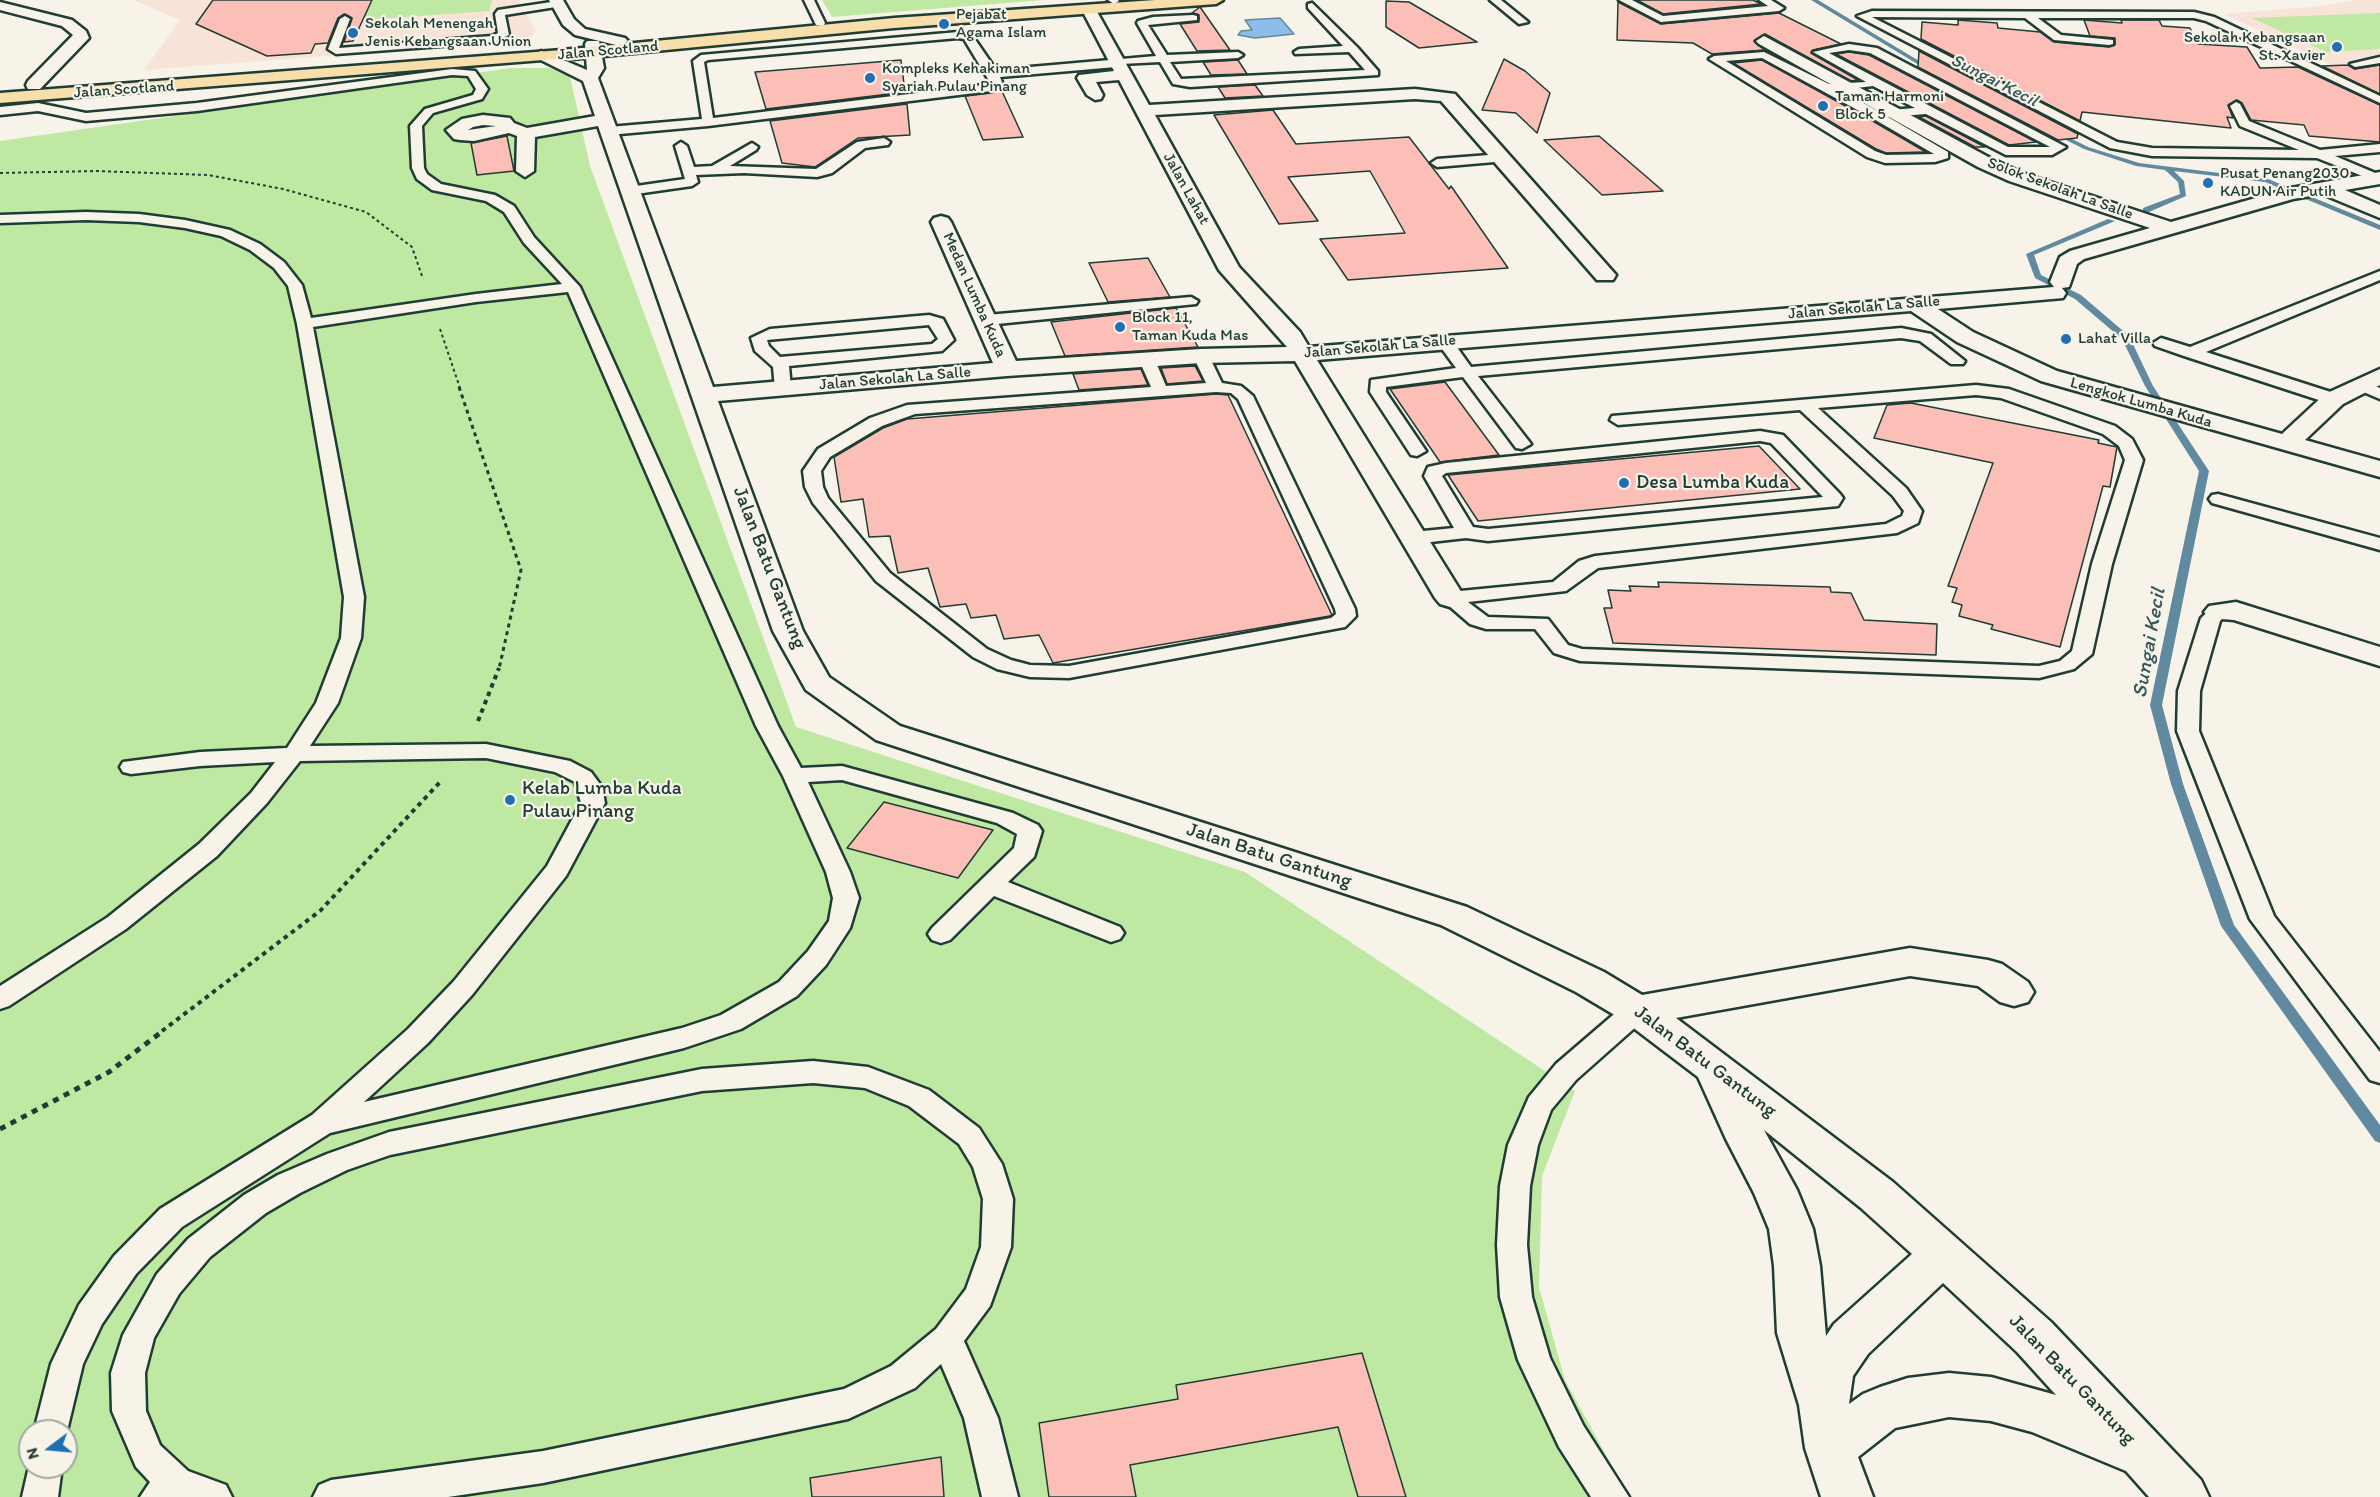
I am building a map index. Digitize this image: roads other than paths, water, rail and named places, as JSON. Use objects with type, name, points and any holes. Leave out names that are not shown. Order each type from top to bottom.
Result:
[{"type":"main road","name":"Jalan Scotland","points":[[593,58],[620,41],[820,22],[1118,0]]},
{"type":"main road","name":"Jalan Scotland","points":[[0,86],[561,51],[593,58],[894,23],[1216,0]]},
{"type":"main road","name":"Jalan Scotland","points":[[0,98],[541,56],[561,51]]},
{"type":"street","points":[[557,2],[567,22],[584,34],[620,41]]},
{"type":"street","points":[[0,6],[67,23],[81,34],[81,38],[34,85]]},
{"type":"street","name":"Jalan Lahat","points":[[1089,10],[1230,270],[1292,337],[1450,598]]},
{"type":"street","points":[[561,51],[560,28],[567,22]]},
{"type":"street","name":"Solok Sekolah La Salle","points":[[1764,41],[1846,87],[1885,114],[1985,164],[2016,177],[2170,228]]},
{"type":"street","points":[[541,56],[568,66],[593,58]]},
{"type":"street","name":"Jalan Batu Gantung","points":[[593,58],[607,126],[629,191],[788,631],[817,683],[888,732],[1454,916],[1590,981],[1637,1010],[1714,1067],[1877,1195],[2034,1337],[2183,1497]]},
{"type":"street","points":[[1095,95],[1085,78],[1118,67]]},
{"type":"street","points":[[1139,105],[1377,85]]},
{"type":"street","points":[[1139,105],[1437,94],[1449,98],[1605,275]]},
{"type":"street","points":[[507,127],[526,133],[607,126]]},
{"type":"street","points":[[525,171],[526,133]]},
{"type":"street","name":"Jalan Sekolah La Salle","points":[[704,395],[1007,369],[1201,356],[1303,354],[1915,304],[2058,288],[2067,261],[2077,255],[2291,194],[2379,178]]},
{"type":"street","points":[[2322,187],[2380,212]]},
{"type":"street","name":"Medan Lumba Kuda","points":[[942,222],[1007,369]]},
{"type":"street","name":"Lengkok Lumba Kuda","points":[[1915,304],[1965,337],[2005,358],[2049,376],[2098,392],[2380,468]]},
{"type":"street","points":[[2287,443],[2334,399],[2373,385]]},
{"type":"street","points":[[2219,612],[2236,611],[2380,657]]},
{"type":"street","points":[[1637,1010],[1910,962],[1988,974],[2014,992]]},
{"type":"street","points":[[1714,1067],[1747,1139],[1775,1190],[1791,1229],[1797,1266],[1801,1333],[1847,1497]]},
{"type":"street","points":[[1827,1427],[1830,1370],[1851,1339],[1943,1254]]},
{"type":"street","points":[[1827,1427],[1908,1401],[1949,1395],[1991,1399],[2036,1410],[2144,1455]]},
{"type":"lane","points":[[809,0],[820,22]]},
{"type":"lane","points":[[1495,0],[1523,22]]},
{"type":"lane","points":[[1624,0],[1653,17],[1665,19],[1779,8],[1764,0]]},
{"type":"lane","points":[[345,19],[333,49],[336,51],[494,39],[504,35],[500,14],[502,12],[557,2]]},
{"type":"lane","points":[[1193,18],[1152,20],[1142,23],[1174,79],[1190,84],[1374,73],[1312,6]]},
{"type":"lane","points":[[2380,100],[2201,16],[2184,14],[1872,14],[1862,16],[2114,145],[2152,152],[2318,154],[2380,148]]},
{"type":"lane","points":[[2027,14],[2054,41],[2109,42]]},
{"type":"lane","points":[[607,126],[708,122],[991,88],[997,85],[993,74],[968,37],[941,36],[698,60],[708,122]]},
{"type":"lane","points":[[1849,47],[1873,50],[2060,147],[2052,151],[2006,152],[1928,110],[1818,52],[1849,47]]},
{"type":"lane","points":[[1299,52],[1353,49]]},
{"type":"lane","points":[[993,74],[1118,67],[1162,59],[1238,55]]},
{"type":"lane","points":[[1764,55],[1827,88],[1885,114],[1944,155],[1935,158],[1893,160],[1878,157],[1714,59],[1764,55]]},
{"type":"lane","points":[[2355,64],[2380,60]]},
{"type":"lane","points":[[0,111],[38,107],[86,117],[198,107],[388,80],[468,72],[482,89],[481,93],[470,100],[439,107],[422,117],[416,126],[418,168],[422,176],[437,187],[490,198],[508,209],[529,240],[573,287],[767,726],[794,776],[838,872],[846,898],[841,922],[817,958],[788,989],[731,1022],[684,1038],[322,1123]]},
{"type":"lane","points":[[1827,88],[1879,84]]},
{"type":"lane","points":[[2235,106],[2244,123],[2379,178]]},
{"type":"lane","points":[[1885,114],[1928,110]]},
{"type":"lane","points":[[690,171],[717,168],[817,173],[827,170],[861,145],[884,142]]},
{"type":"lane","points":[[629,191],[688,184],[693,180],[681,146]]},
{"type":"lane","points":[[717,168],[752,147]]},
{"type":"lane","points":[[1437,164],[1502,158]]},
{"type":"lane","points":[[0,219],[86,216],[139,218],[185,224],[225,233],[255,247],[279,265],[296,285],[305,324],[354,597],[351,638],[327,703],[293,755],[259,798],[208,850],[117,923],[0,999]]},
{"type":"lane","points":[[2190,353],[2380,275]]},
{"type":"lane","points":[[305,324],[432,304],[573,287]]},
{"type":"lane","points":[[987,320],[1191,301]]},
{"type":"lane","points":[[778,362],[936,348],[946,340],[938,322],[929,320],[770,334],[759,338],[761,348],[781,366],[783,389]]},
{"type":"lane","points":[[1417,451],[1378,392],[1377,383],[1467,372],[1901,333],[1926,338],[1957,361]]},
{"type":"lane","points":[[1445,342],[1522,444]]},
{"type":"lane","points":[[2161,343],[2334,399]]},
{"type":"lane","points":[[1201,356],[1216,387]]},
{"type":"lane","points":[[1147,360],[1161,392]]},
{"type":"lane","points":[[1216,387],[1235,389],[1245,396],[1345,609],[1346,616],[1338,623],[1069,672],[1030,671],[1004,665],[980,653],[883,577],[819,499],[814,486],[812,471],[817,460],[824,453],[876,423],[913,408],[1216,387]]},
{"type":"lane","points":[[1450,598],[1477,620],[1486,623],[1541,623],[1561,649],[1580,655],[2039,672],[2067,664],[2082,654],[2102,564],[2134,460],[2132,452],[2119,436],[2094,423],[1990,391],[1962,389],[1618,420]]},
{"type":"lane","points":[[1450,598],[1559,587],[1586,565],[1595,562],[1890,529],[1911,519],[1913,511],[1900,492],[1804,404]]},
{"type":"lane","points":[[1413,538],[1466,532],[1488,535],[1515,533],[1823,504],[1832,502],[1834,498],[1777,439],[1770,436],[1434,471],[1432,476],[1466,532]]},
{"type":"lane","points":[[2218,499],[2380,544]]},
{"type":"lane","points":[[2219,612],[2211,618],[2189,691],[2188,731],[2263,919],[2380,1072]]},
{"type":"lane","points":[[54,1419],[67,1364],[90,1315],[125,1265],[171,1218],[234,1176],[322,1123],[418,1036],[463,988],[557,870],[593,803],[590,787],[582,777],[562,765],[486,751],[339,752],[200,759],[131,767]]},
{"type":"lane","points":[[794,776],[842,773],[1005,818],[1030,831],[1025,851],[941,934]]},
{"type":"lane","points":[[991,885],[1111,933]]},
{"type":"lane","points":[[1611,1497],[1571,1436],[1533,1360],[1516,1297],[1512,1245],[1515,1186],[1523,1145],[1539,1105],[1566,1072],[1637,1010]]},
{"type":"lane","points":[[214,1497],[167,1490],[148,1456],[129,1411],[128,1373],[136,1345],[168,1284],[198,1248],[255,1204],[289,1184],[337,1162],[389,1144],[702,1080],[813,1072],[868,1078],[919,1098],[969,1136],[987,1164],[998,1199],[996,1247],[979,1296],[947,1339],[903,1377],[848,1404],[543,1467],[331,1497]]},
{"type":"lane","points":[[947,1339],[981,1418],[1000,1497]]},
{"type":"lane","points":[[40,1497],[43,1479]]},
{"type":"water","points":[[1280,18],[1294,34],[1255,38],[1238,35],[1241,31],[1252,30],[1245,20]]},
{"type":"waterway","name":"Sungai Kecil","points":[[1814,0],[1931,70]]},
{"type":"waterway","name":"Sungai Kecil","points":[[2054,132],[2086,148],[2138,165],[2266,180],[2380,228]]},
{"type":"waterway","name":"Sungai Kecil","points":[[2146,210],[2184,195],[2181,181],[2168,169]]},
{"type":"waterway","name":"Sungai Kecil","points":[[2111,221],[2030,254],[2038,276],[2078,297],[2126,338],[2149,386],[2204,471],[2156,705],[2177,784],[2228,926],[2380,1137]]},
{"type":"place","name":"Pejabat Agama Islam","points":[[944,24]]},
{"type":"place","name":"Sekolah Menengah Jenis Kebangsaan Union","points":[[353,33]]},
{"type":"place","name":"Sekolah Kebangsaan St. Xavier","points":[[2337,47]]},
{"type":"place","name":"Kompleks Kehakiman Syariah Pulau Pinang","points":[[870,78]]},
{"type":"place","name":"Taman Harmoni Block 5","points":[[1823,106]]},
{"type":"place","name":"Pusat Penang2030 KADUN Air Putih","points":[[2208,183]]},
{"type":"place","name":"Block 11, Taman Kuda Mas","points":[[1120,327]]},
{"type":"place","name":"Lahat Villa","points":[[2066,339]]},
{"type":"place","name":"Desa Lumba Kuda","points":[[1624,483]]},
{"type":"place","name":"Kelab Lumba Kuda Pulau Pinang","points":[[510,800]]}]
